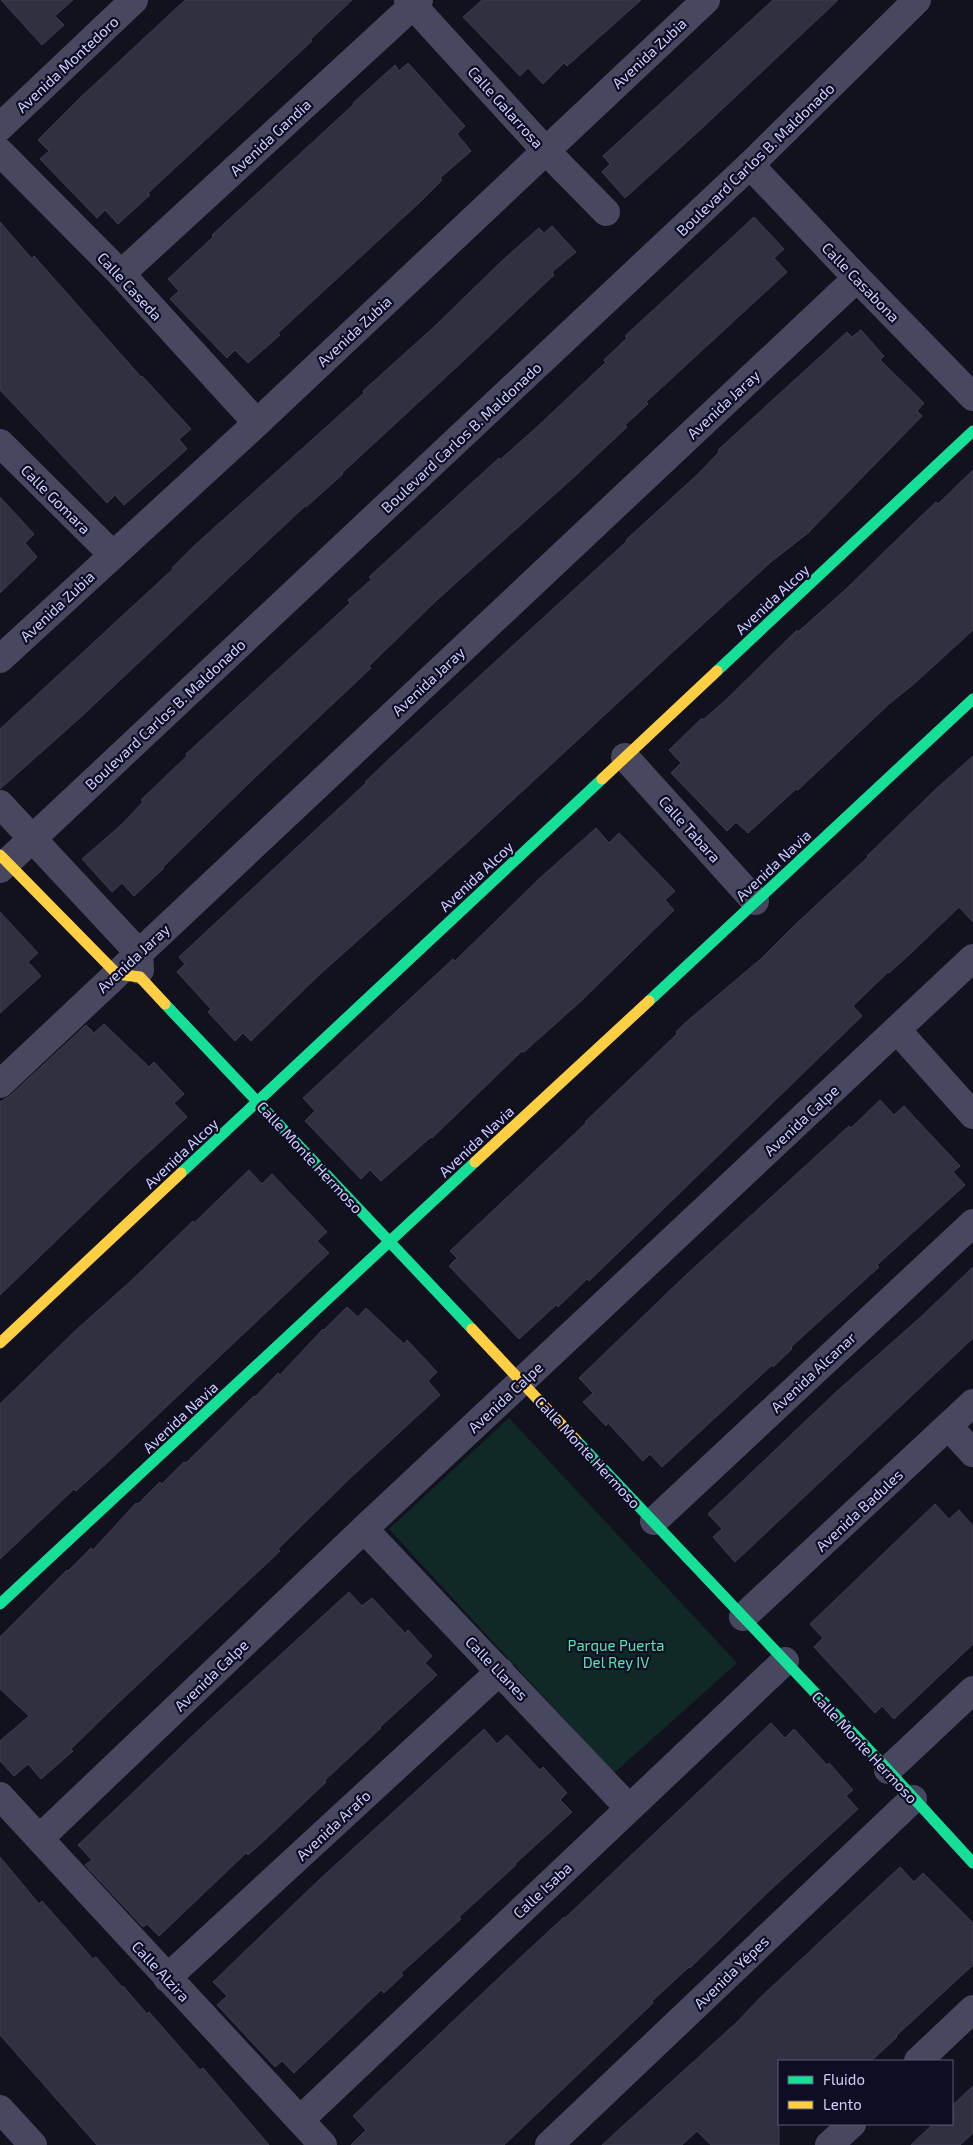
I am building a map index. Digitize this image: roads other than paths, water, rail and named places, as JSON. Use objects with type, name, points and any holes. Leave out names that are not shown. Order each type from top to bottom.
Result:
[{"type":"street","name":"Avenida Zubia","points":[[0,659],[257,423],[706,0]]},
{"type":"street","name":"Boulevard Carlos B. Maldonado","points":[[2,862],[32,839],[750,166],[917,0]]},
{"type":"street","name":"Avenida Montedoro","points":[[0,127],[129,2]]},
{"type":"street","name":"Calle Galarrosa","points":[[414,2],[546,150],[606,212]]},
{"type":"street","name":"Avenida Gandia","points":[[121,274],[414,2]]},
{"type":"street","name":"Calle Caseda","points":[[0,152],[121,274],[257,423]]},
{"type":"street","name":"Calle Casabona","points":[[750,166],[973,396]]},
{"type":"street","name":"Avenida Jaray","points":[[0,1084],[132,968],[857,278]]},
{"type":"street","name":"Avenida Alcoy","points":[[0,1343],[973,431]]},
{"type":"street","name":"Calle Gomara","points":[[0,443],[113,555]]},
{"type":"street","name":"Avenida Navia","points":[[0,1604],[973,700]]},
{"type":"street","name":"Calle Tabara","points":[[625,757],[756,901]]},
{"type":"street","name":"Calle Monte Hermoso","points":[[0,804],[32,839],[132,968],[888,1770],[973,1863]]},
{"type":"street","name":"Calle Monte Hermoso","points":[[2,862],[132,968]]},
{"type":"street","name":"Avenida Calpe","points":[[40,1838],[364,1529],[973,958]]},
{"type":"street","points":[[897,1030],[973,1116]]},
{"type":"street","name":"Avenida Alcanar","points":[[654,1522],[973,1223]]},
{"type":"street","name":"Avenida Badules","points":[[743,1617],[973,1403]]},
{"type":"street","points":[[949,1427],[973,1453]]},
{"type":"street","name":"Calle Llanes","points":[[364,1529],[629,1808]]},
{"type":"street","name":"Calle Isaba","points":[[300,2120],[785,1661]]},
{"type":"street","name":"Avenida Arafo","points":[[167,1978],[500,1671]]},
{"type":"street","points":[[888,1770],[973,1690]]},
{"type":"street","name":"Calle Alzira","points":[[0,1796],[323,2145]]},
{"type":"street","name":"Avenida Yépes","points":[[549,2145],[913,1799]]},
{"type":"street","points":[[919,2060],[973,2009]]},
{"type":"street","points":[[0,2109],[21,2141]]},
{"type":"street","points":[[829,2145],[851,2125]]},
{"type":"park label","name":"Parque Puerta Del Rey IV","points":[[616,1654]]}]
